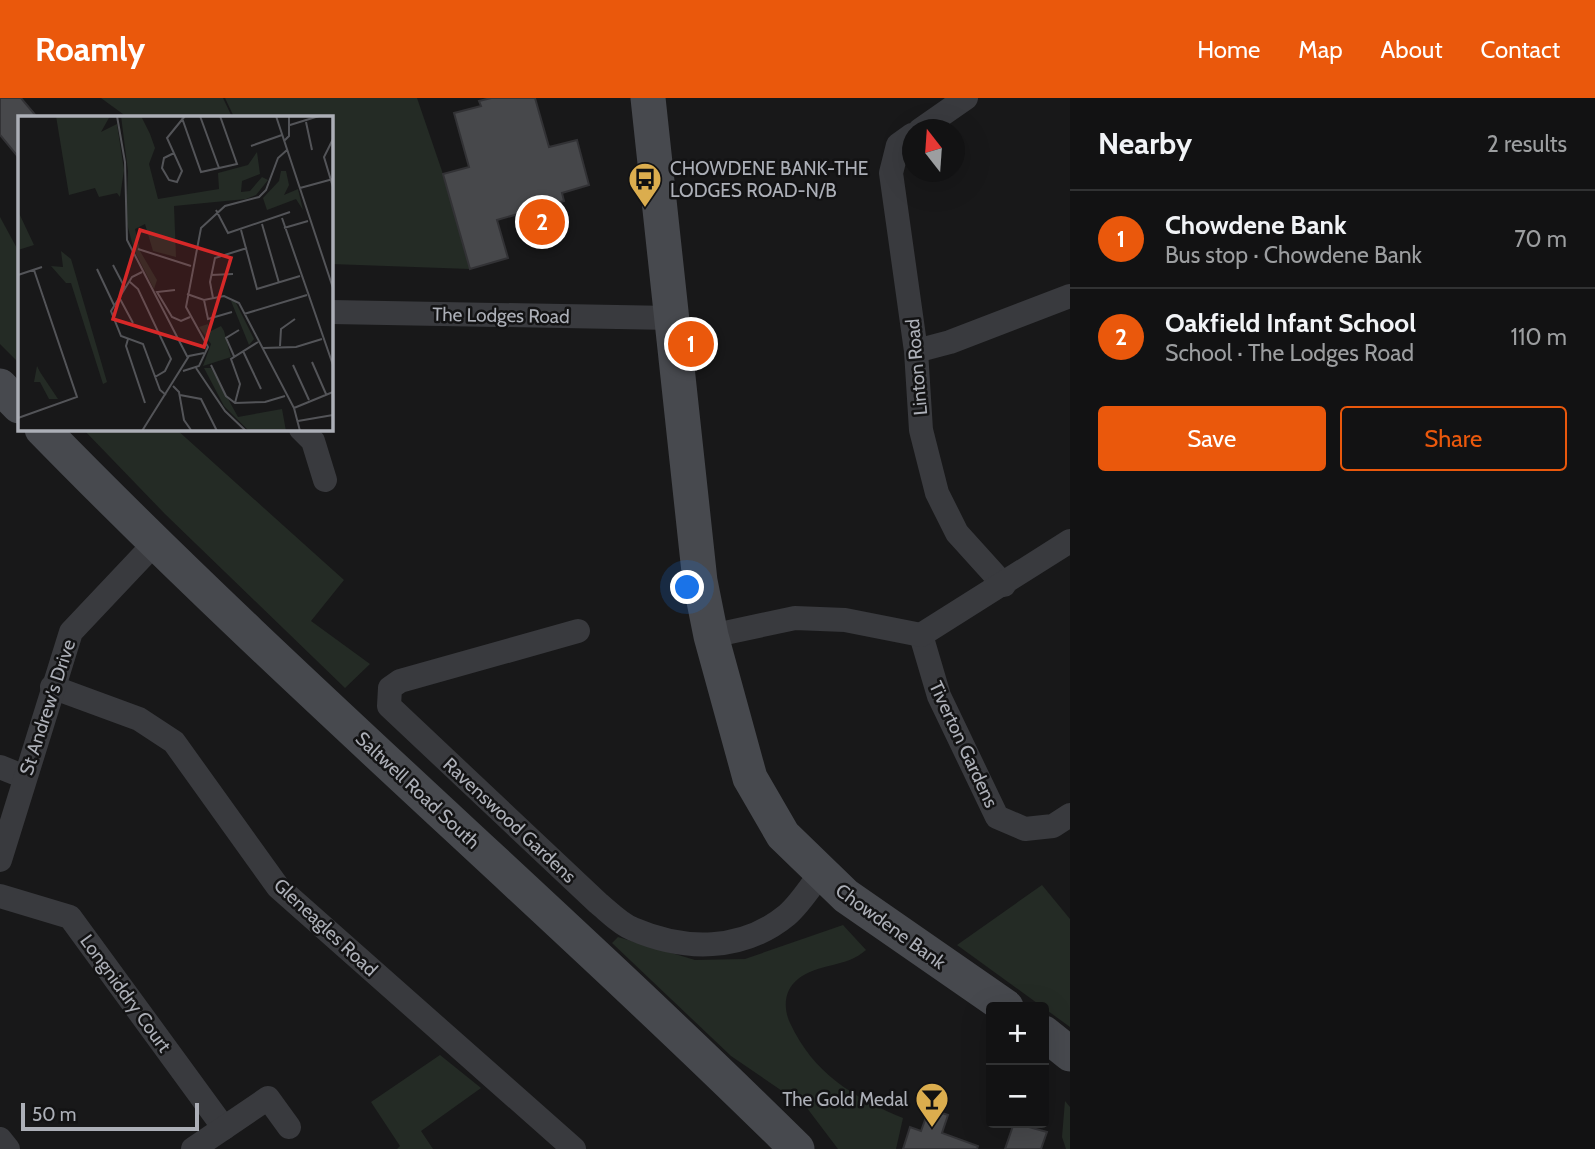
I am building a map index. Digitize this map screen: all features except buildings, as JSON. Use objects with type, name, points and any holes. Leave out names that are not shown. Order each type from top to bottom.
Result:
[{"type":"street","name":"Chowdene Bank","points":[[648,98],[700,581],[711,636],[750,778],[783,835],[846,897],[999,1002]]},
{"type":"street","points":[[936,119],[966,98]]},
{"type":"street","name":"Linton Road","points":[[902,142],[898,145],[891,173],[916,351],[922,430],[937,493],[957,533],[1004,585]]},
{"type":"street","points":[[916,351],[950,342],[1070,296]]},
{"type":"street","name":"The Lodges Road","points":[[332,312],[672,318]]},
{"type":"street","points":[[0,386],[18,405]]},
{"type":"street","name":"Saltwell Road South","points":[[43,430],[156,542],[686,1040],[797,1149]]},
{"type":"street","points":[[302,430],[313,441],[325,480]]},
{"type":"street","points":[[711,636],[795,618],[845,620],[920,635],[1004,585],[1070,541]]},
{"type":"street","name":"St Andrew's Drive","points":[[0,860],[71,632],[156,542]]},
{"type":"street","name":"Ravenswood Gardens","points":[[578,631],[400,681],[390,688],[389,706],[598,903],[630,928],[680,944],[710,946],[742,939],[766,930],[789,914],[821,873]]},
{"type":"street","name":"Tiverton Gardens","points":[[920,635],[939,696],[997,817],[1025,829],[1053,827],[1070,815]]},
{"type":"street","name":"Gleneagles Road","points":[[52,687],[139,719],[174,742],[278,887],[574,1149]]},
{"type":"street","points":[[0,767],[25,777]]},
{"type":"street","name":"Longniddry Court","points":[[0,896],[70,917],[225,1128]]},
{"type":"street","points":[[1049,1037],[1070,1054]]},
{"type":"street","points":[[193,1149],[268,1098],[289,1127]]},
{"type":"street","points":[[0,1139],[8,1149]]},
{"type":"shaded area","points":[[101,98],[223,98],[232,116],[126,116]]},
{"type":"shaded area","points":[[225,98],[417,98],[443,174],[470,269],[332,264],[332,116],[234,116]]},
{"type":"shaded area","points":[[0,217],[18,250],[18,362],[0,344]]},
{"type":"shaded area","points":[[84,430],[177,430],[344,580],[311,621],[370,664],[345,688],[165,514]]},
{"type":"shaded area","points":[[1042,885],[1070,919],[1070,1027],[1049,1012],[1049,1002],[1036,1002],[957,945]]},
{"type":"shaded area","points":[[843,925],[866,950],[850,960],[814,970],[798,979],[787,994],[786,1011],[799,1041],[823,1070],[868,1102],[903,1118],[896,1149],[838,1149],[807,1108],[731,1056],[612,943],[618,937],[695,960],[745,959]]},
{"type":"shaded area","points":[[440,1055],[481,1088],[421,1131],[433,1149],[397,1149],[400,1146],[371,1102]]},
{"type":"shaded area","points":[[1065,1101],[1070,1107],[1070,1149],[1066,1149],[1062,1137]]},
{"type":"place","name":"CHOWDENE BANK-THE LODGES ROAD-N/B","points":[[645,209]]},
{"type":"place","name":"Oakfield Infant School","points":[[542,222]]},
{"type":"place","name":"Chowdene Bank","points":[[691,344]]},
{"type":"place","name":"The Gold Medal","points":[[932,1129]]}]
